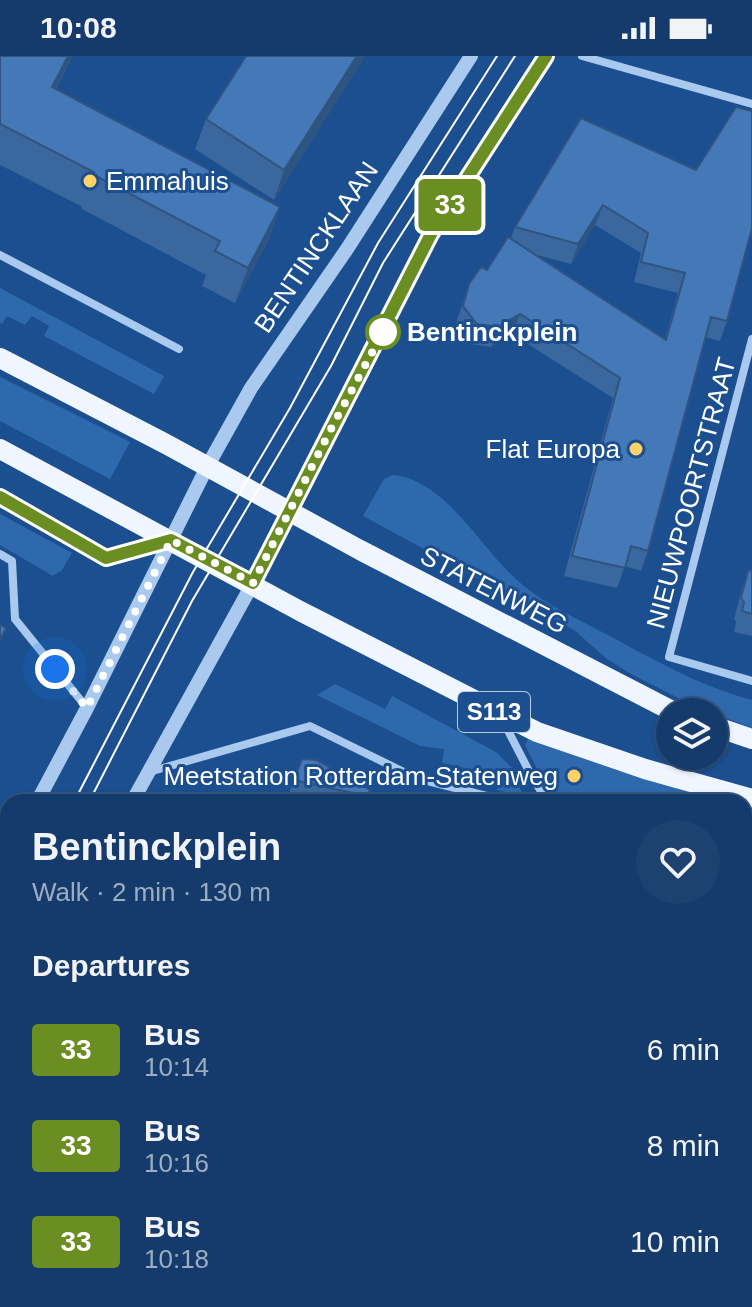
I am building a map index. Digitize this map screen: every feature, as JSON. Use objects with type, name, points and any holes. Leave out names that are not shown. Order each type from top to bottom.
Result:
[{"type":"main road","points":[[0,358],[290,512]]},
{"type":"main road","name":"S113","points":[[0,449],[499,715],[537,732],[645,769],[734,794]]},
{"type":"main road","name":"STATENWEG","points":[[290,512],[656,703]]},
{"type":"main road","points":[[728,731],[752,739]]},
{"type":"street","name":"BENTINCKLAAN","points":[[207,467],[262,370],[347,249],[471,56]]},
{"type":"street","points":[[137,794],[253,583],[431,234],[546,56]]},
{"type":"street","points":[[582,56],[752,104]]},
{"type":"street","points":[[0,255],[179,349]]},
{"type":"street","name":"NIEUWPOORTSTRAAT","points":[[752,339],[669,657],[752,681]]},
{"type":"street","points":[[743,368],[752,376]]},
{"type":"street","points":[[41,794],[207,467]]},
{"type":"street","points":[[0,554],[12,561],[15,619],[87,708]]},
{"type":"street","points":[[499,715],[543,794]]},
{"type":"street","points":[[149,772],[310,726],[416,778],[479,794]]},
{"type":"shaded area","points":[[0,288],[164,376],[154,394],[44,336],[49,326],[32,316],[25,325],[7,316],[0,323]]},
{"type":"shaded area","points":[[0,377],[130,442],[110,479],[0,421]]},
{"type":"shaded area","points":[[393,475],[413,480],[431,490],[464,520],[524,586],[565,613],[678,672],[752,700],[752,728],[728,719],[728,698],[678,698],[607,659],[574,630],[363,516],[384,479]]},
{"type":"shaded area","points":[[0,514],[72,553],[62,570],[53,576],[0,545]]},
{"type":"shaded area","points":[[335,684],[385,709],[392,696],[496,752],[512,768],[522,794],[497,790],[499,776],[442,763],[444,749],[420,746],[317,695]]},
{"type":"shaded area","points":[[528,739],[622,772],[703,794],[550,794],[525,745]]},
{"type":"building","points":[[0,56],[68,56],[52,87],[280,207],[248,268],[215,251],[220,241],[0,124]]},
{"type":"building","points":[[246,56],[357,56],[284,170],[206,119]]},
{"type":"building","points":[[736,107],[752,111],[752,228],[727,321],[711,317],[648,551],[631,546],[625,568],[572,556],[620,378],[520,314],[498,327],[477,324],[463,306],[469,284],[481,267],[487,270],[508,237],[666,340],[685,273],[641,262],[648,233],[603,205],[578,244],[515,227],[581,118],[696,170]]},
{"type":"building","points":[[752,570],[752,614],[742,611],[744,602],[741,598],[748,571]]},
{"type":"building","points":[[0,624],[6,628],[0,640]]},
{"type":"building","points":[[302,759],[316,760],[370,790],[368,794],[358,794],[294,780]]},
{"type":"tram line","points":[[78,794],[193,572],[290,408],[378,243],[497,56]]},
{"type":"tram line","points":[[93,794],[192,601],[331,366],[383,263],[515,56]]},
{"type":"bus line","name":"33","points":[[0,497],[106,558],[171,540],[253,583],[431,234],[546,56]]},
{"type":"place","name":"Emmahuis","points":[[90,181]]},
{"type":"place","name":"Bentinckplein","points":[[383,332]]},
{"type":"place","name":"Flat Europa","points":[[636,449]]},
{"type":"place","name":"Meetstation Rotterdam-Statenweg","points":[[574,776]]},
{"type":"route","points":[[55,669],[87,708],[171,540],[253,583],[383,332]]}]
